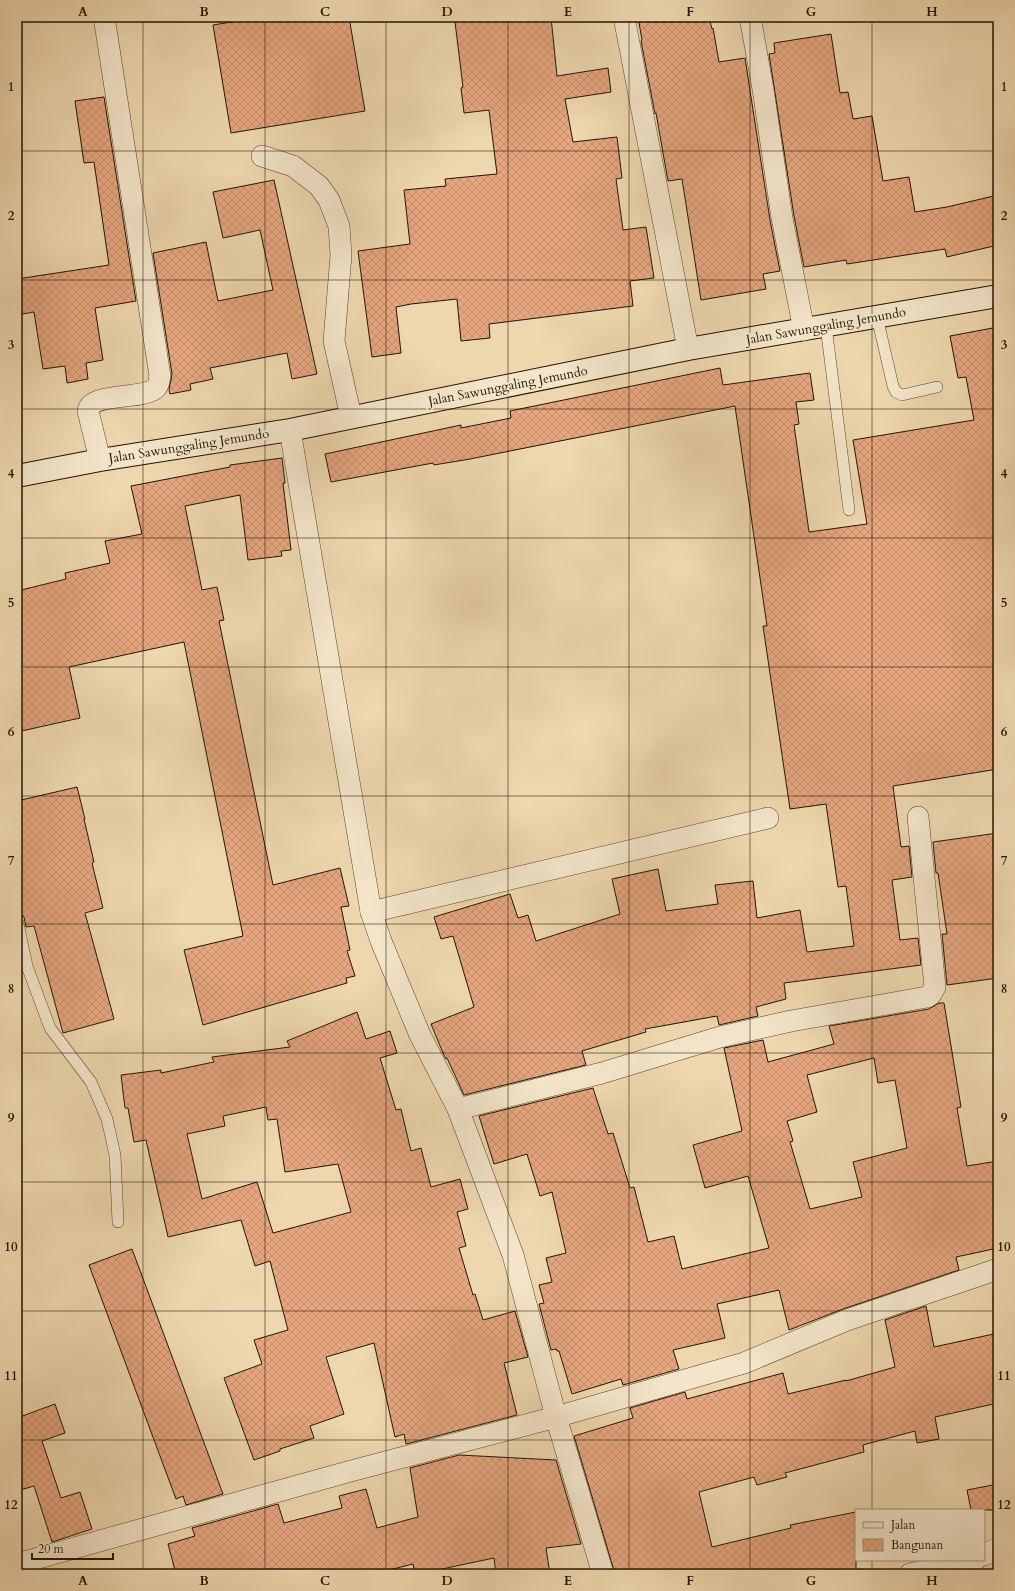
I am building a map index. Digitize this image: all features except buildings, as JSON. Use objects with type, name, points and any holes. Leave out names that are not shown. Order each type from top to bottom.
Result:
[{"type":"main road","name":"Jalan Sawunggaling Jemundo","points":[[17,476],[98,452],[290,430],[349,408],[687,342],[804,330],[998,296]]},
{"type":"street","points":[[98,452],[88,407],[93,402],[149,392],[156,388],[159,383],[160,376],[104,17]]},
{"type":"street","points":[[624,17],[687,342]]},
{"type":"street","points":[[750,17],[764,97],[782,218],[804,330]]},
{"type":"street","points":[[262,156],[293,166],[319,186],[329,200],[340,226],[341,254],[334,341],[349,408]]},
{"type":"street","points":[[290,430],[371,912],[381,942],[420,1035],[458,1109],[513,1255],[556,1416],[603,1574]]},
{"type":"street","points":[[458,1109],[602,1073],[720,1038],[791,1021],[927,997],[931,994],[935,987],[918,817]]},
{"type":"street","points":[[371,912],[768,818]]},
{"type":"street","points":[[17,1564],[556,1416],[744,1362],[848,1320],[998,1269]]},
{"type":"street","points":[[985,1554],[998,1548]]},
{"type":"street","points":[[910,1574],[970,1561]]},
{"type":"lane","points":[[877,317],[893,386],[896,392],[902,395],[937,387]]},
{"type":"lane","points":[[826,326],[849,510]]},
{"type":"lane","points":[[17,919],[27,966],[50,1028],[91,1082],[107,1119],[115,1155],[118,1222]]}]
